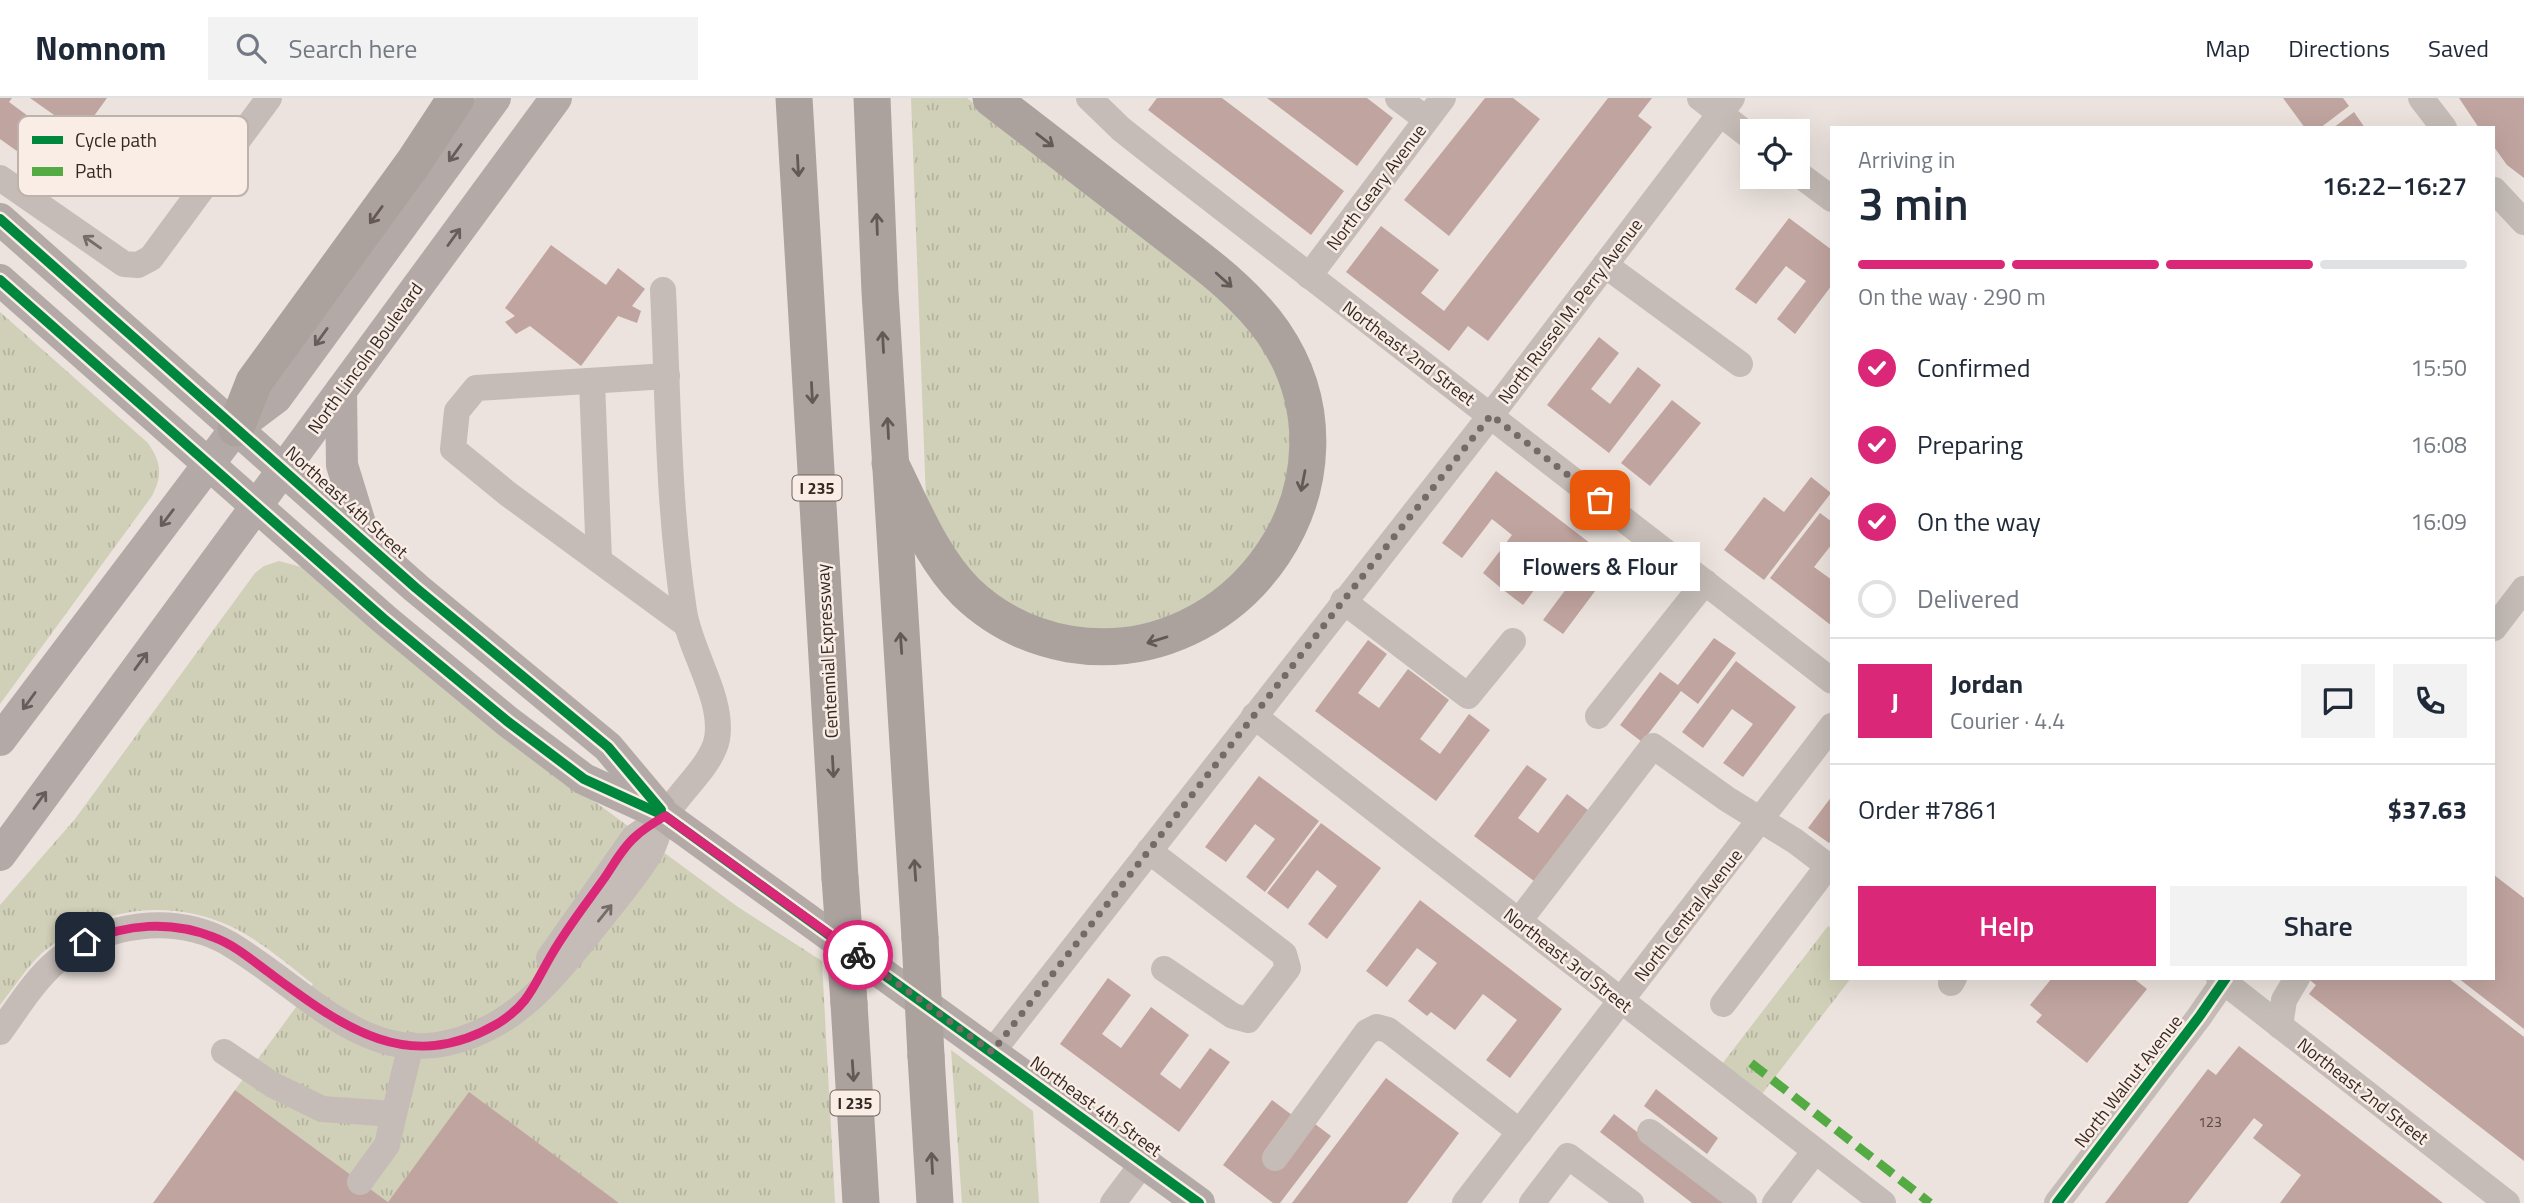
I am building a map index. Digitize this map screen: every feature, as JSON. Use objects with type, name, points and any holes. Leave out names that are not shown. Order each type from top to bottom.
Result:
[{"type":"highway","points":[[236,428],[254,382],[414,162],[456,98]]},
{"type":"highway","name":"Centennial Expressway","points":[[794,98],[861,1203]]},
{"type":"highway","points":[[872,98],[890,463],[935,1203]]},
{"type":"highway","points":[[890,463],[931,546],[965,591],[1009,625],[1055,642],[1085,646],[1114,648],[1145,643],[1171,635],[1225,607],[1267,565],[1285,537],[1297,508],[1305,476],[1306,423],[1294,371],[1273,332],[1251,305],[1216,272],[991,98]]},
{"type":"main road","points":[[0,740],[236,428],[276,398],[495,98]]},
{"type":"main road","name":"North Lincoln Boulevard","points":[[0,855],[556,98]]},
{"type":"main road","name":"Northeast 4th Street","points":[[0,219],[497,657],[608,747],[665,816]]},
{"type":"main road","name":"Northeast 4th Street","points":[[0,280],[257,504],[384,619],[507,721],[584,779],[665,816],[1199,1203]]},
{"type":"main road","points":[[341,391],[342,465],[366,543]]},
{"type":"street","points":[[248,126],[269,98]]},
{"type":"street","name":"Northeast 2nd Street","points":[[1089,98],[1121,129],[1830,679]]},
{"type":"street","points":[[1398,98],[1426,119]]},
{"type":"street","name":"North Geary Avenue","points":[[1309,276],[1443,98]]},
{"type":"street","points":[[2421,98],[2442,126]]},
{"type":"street","points":[[1718,103],[1740,126]]},
{"type":"street","name":"North Russel M. Perry Avenue","points":[[992,1052],[1491,415],[1605,265],[1718,103]]},
{"type":"street","points":[[0,178],[18,190]]},
{"type":"street","points":[[1810,183],[1830,198]]},
{"type":"street","points":[[2495,191],[2524,222]]},
{"type":"street","points":[[26,196],[124,264],[138,265],[151,258],[197,196]]},
{"type":"street","points":[[1605,265],[1740,364]]},
{"type":"street","points":[[0,1032],[43,975],[70,951],[103,934],[140,926],[195,931],[226,942],[348,1026],[382,1041],[411,1045],[440,1044],[461,1039],[496,1024],[528,1000],[565,964],[638,872],[653,850],[665,816],[704,765],[717,742],[716,712],[687,625],[675,521],[663,289]]},
{"type":"street","points":[[667,376],[476,388],[457,411],[453,449],[508,494],[687,625]]},
{"type":"street","points":[[592,382],[599,560]]},
{"type":"street","points":[[1598,716],[1705,582]]},
{"type":"street","points":[[2495,627],[2524,589]]},
{"type":"street","points":[[1343,601],[1468,696],[1513,641]]},
{"type":"street","name":"Northeast 3rd Street","points":[[1254,716],[1883,1203]]},
{"type":"street","name":"North Central Avenue","points":[[1465,1203],[1830,729]]},
{"type":"street","points":[[1519,921],[1653,746],[1828,866],[1723,1004]]},
{"type":"street","points":[[1149,851],[1284,954],[1288,968],[1248,1020],[1234,1016],[1164,969]]},
{"type":"street","name":"Northeast 2nd Street","points":[[2223,980],[2508,1203]]},
{"type":"street","name":"North Walnut Avenue","points":[[2057,1203],[2223,980]]},
{"type":"street","points":[[2280,1026],[2284,1000],[2296,980]]},
{"type":"street","points":[[1275,1158],[1367,1032],[1377,1027],[1388,1030],[1521,1132]]},
{"type":"street","points":[[360,1182],[387,1145],[411,1045]]},
{"type":"street","points":[[224,1052],[273,1085],[322,1109],[394,1114]]},
{"type":"street","points":[[1650,1132],[1744,1203]]},
{"type":"street","points":[[1775,1203],[1815,1151]]},
{"type":"street","points":[[1532,1203],[1568,1156],[1631,1203]]},
{"type":"street","points":[[1113,1203],[1143,1163]]},
{"type":"green space","points":[[911,98],[967,98],[1211,285],[1246,315],[1293,409],[1292,483],[1264,549],[1191,614],[1094,634],[1026,618],[965,573],[926,501]]},
{"type":"green space","points":[[0,312],[148,443],[156,456],[159,475],[152,496],[0,704]]},
{"type":"green space","points":[[279,561],[305,568],[492,726],[738,907],[822,961],[835,1203],[619,1203],[469,1093],[388,1202],[235,1090],[313,984],[252,938],[230,926],[180,911],[128,912],[78,929],[56,942],[36,959],[0,1005],[0,905],[75,819],[255,573],[264,566]]},
{"type":"green space","points":[[1828,926],[1830,928],[1830,980],[1849,980],[1762,1094],[1722,1064]]},
{"type":"green space","points":[[951,1050],[1033,1111],[1039,1203],[962,1203]]},
{"type":"building","points":[[0,98],[12,98],[9,102],[28,116],[18,116],[18,152],[0,139]]},
{"type":"building","points":[[30,98],[107,98],[94,116],[56,116]]},
{"type":"building","points":[[1157,98],[1222,98],[1344,191],[1311,235],[1148,110]]},
{"type":"building","points":[[1267,98],[1367,98],[1393,118],[1357,166]]},
{"type":"building","points":[[1485,98],[1513,98],[1540,119],[1449,236],[1404,200]]},
{"type":"building","points":[[1608,98],[1652,98],[1638,116],[1652,127],[1488,341],[1468,326],[1449,351],[1346,272],[1381,226],[1439,270],[1421,293],[1444,311]]},
{"type":"building","points":[[2283,98],[2343,98],[2349,106],[2323,126],[2304,126]]},
{"type":"building","points":[[2459,98],[2524,98],[2524,178],[2507,165],[2495,148],[2495,126],[2478,126]]},
{"type":"building","points":[[2354,112],[2364,126],[2336,126]]},
{"type":"building","points":[[1789,218],[1830,249],[1830,288],[1795,334],[1777,319],[1806,281],[1786,266],[1756,304],[1735,289]]},
{"type":"building","points":[[551,245],[606,285],[618,268],[645,289],[632,306],[641,311],[637,323],[618,316],[581,366],[530,326],[516,334],[505,322],[515,316],[505,308]]},
{"type":"building","points":[[1599,337],[1619,353],[1591,389],[1610,404],[1638,367],[1661,385],[1609,453],[1547,405]]},
{"type":"building","points":[[1672,400],[1701,423],[1650,486],[1621,463]]},
{"type":"building","points":[[1496,471],[1616,563],[1563,634],[1543,620],[1572,581],[1552,566],[1523,605],[1483,573],[1512,535],[1492,519],[1462,558],[1442,543]]},
{"type":"building","points":[[1811,477],[1830,492],[1764,580],[1724,550],[1764,497],[1784,512]]},
{"type":"building","points":[[1820,513],[1830,520],[1830,547],[1814,567],[1830,579],[1830,624],[1770,578]]},
{"type":"building","points":[[1714,638],[1736,653],[1698,704],[1681,691],[1642,742],[1620,725],[1660,672],[1678,685]]},
{"type":"building","points":[[1368,640],[1387,654],[1358,693],[1379,708],[1408,669],[1449,700],[1420,739],[1440,754],[1469,714],[1490,730],[1436,801],[1315,711]]},
{"type":"building","points":[[1736,661],[1796,707],[1743,777],[1723,763],[1753,724],[1732,709],[1703,748],[1682,732]]},
{"type":"building","points":[[1527,765],[1547,779],[1518,818],[1538,833],[1567,794],[1588,810],[1534,881],[1474,836]]},
{"type":"building","points":[[1259,776],[1319,821],[1265,892],[1246,877],[1275,839],[1255,824],[1226,862],[1205,847]]},
{"type":"building","points":[[1830,799],[1829,843],[1808,828]]},
{"type":"building","points":[[1321,823],[1381,868],[1327,939],[1308,924],[1337,886],[1317,870],[1288,909],[1267,893]]},
{"type":"building","points":[[2495,876],[2524,898],[2524,1029],[2461,980],[2495,980]]},
{"type":"building","points":[[1420,900],[1562,1009],[1510,1078],[1486,1060],[1517,1020],[1483,994],[1455,1030],[1431,1012],[1427,1016],[1408,1001],[1437,963],[1417,948],[1387,987],[1366,971]]},
{"type":"building","points":[[1108,978],[1131,995],[1102,1034],[1121,1048],[1151,1007],[1189,1035],[1160,1074],[1180,1089],[1210,1048],[1230,1062],[1179,1132],[1060,1044]]},
{"type":"building","points":[[2050,980],[2136,980],[2147,989],[2087,1063],[2036,1022],[2042,1015],[2030,1005]]},
{"type":"building","points":[[2310,980],[2451,980],[2524,1037],[2524,1161],[2309,994],[2316,985]]},
{"type":"building","points":[[2239,1046],[2443,1203],[2280,1203],[2301,1175],[2253,1138],[2263,1125],[2254,1118],[2188,1203],[2105,1203],[2208,1069],[2216,1075]]},
{"type":"building","points":[[1386,1078],[1459,1133],[1407,1203],[1292,1203]]},
{"type":"building","points":[[1656,1089],[1718,1138],[1707,1154],[1644,1106]]},
{"type":"building","points":[[235,1090],[388,1202],[469,1092],[619,1203],[153,1203]]},
{"type":"building","points":[[1272,1100],[1292,1115],[1315,1124],[1331,1136],[1280,1203],[1273,1203],[1223,1165]]},
{"type":"building","points":[[1614,1114],[1728,1203],[1692,1203],[1600,1132]]},
{"type":"marked path","points":[[1751,1063],[1930,1203]]},
{"type":"cycle path","points":[[0,219],[416,588],[608,747],[661,810]]},
{"type":"cycle path","points":[[0,280],[384,619],[507,721],[584,779],[665,816],[1199,1203]]},
{"type":"cycle path","points":[[2057,1203],[2225,980]]},
{"type":"way so far","points":[[858,955],[992,1052],[1491,415],[1600,500]]},
{"type":"place","name":"Flowers & Flour","points":[[1600,500]]},
{"type":"route","points":[[85,942],[103,934],[140,926],[176,927],[195,931],[226,942],[309,1002],[363,1034],[402,1045],[440,1044],[461,1039],[496,1024],[528,1000],[552,953],[634,837],[665,816],[858,955]]}]
